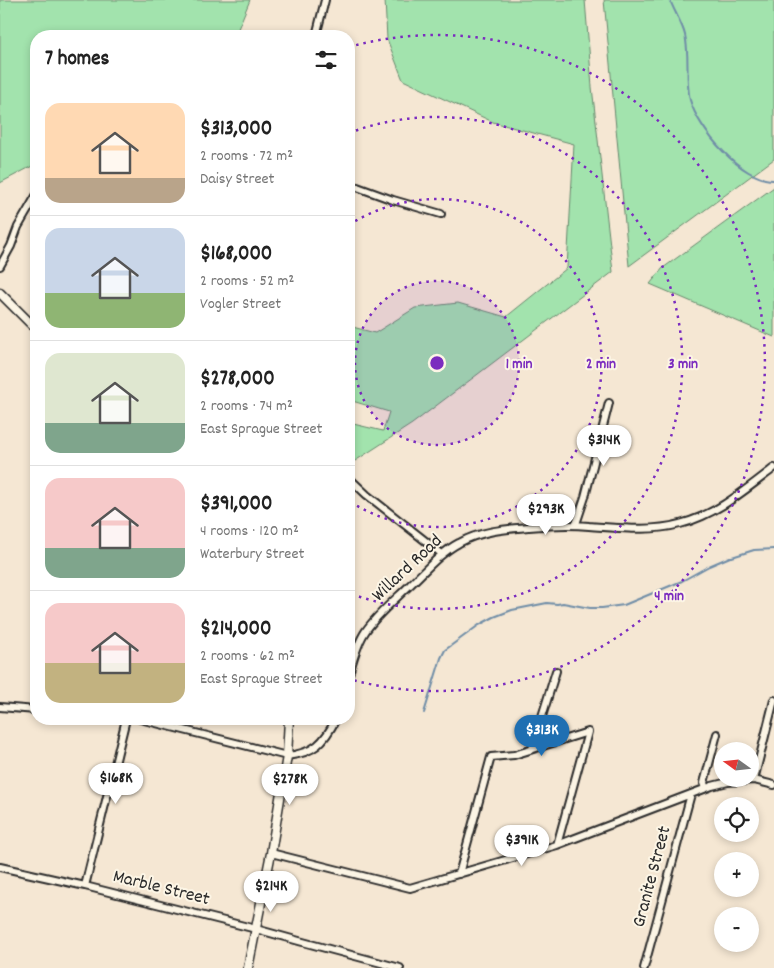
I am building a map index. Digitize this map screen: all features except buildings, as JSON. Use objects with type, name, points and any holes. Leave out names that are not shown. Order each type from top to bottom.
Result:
[{"type":"street","points":[[318,30],[326,0]]},
{"type":"street","points":[[355,186],[441,214]]},
{"type":"street","points":[[0,266],[30,206]]},
{"type":"street","points":[[0,293],[30,323]]},
{"type":"street","points":[[576,524],[610,403]]},
{"type":"street","name":"Willard Road","points":[[355,653],[366,630],[382,612],[442,554],[472,537],[504,529],[576,524],[634,529],[679,524],[700,518],[716,509],[774,468]]},
{"type":"street","points":[[355,484],[442,554]]},
{"type":"street","points":[[532,749],[556,671]]},
{"type":"street","points":[[759,760],[774,700]]},
{"type":"street","points":[[0,708],[30,710]]},
{"type":"street","points":[[85,886],[125,725]]},
{"type":"street","points":[[164,725],[287,756],[314,749],[333,725]]},
{"type":"street","points":[[248,968],[287,756],[289,725]]},
{"type":"street","points":[[459,874],[491,757],[514,755],[588,732],[557,845]]},
{"type":"street","points":[[706,788],[704,783],[717,734]]},
{"type":"street","points":[[759,781],[774,785]]},
{"type":"street","points":[[270,853],[410,888],[557,845],[714,786]]},
{"type":"street","name":"Granite Street","points":[[644,968],[691,794]]},
{"type":"street","name":"Marble Street","points":[[0,867],[85,886],[256,929],[400,968]]},
{"type":"green space","points":[[0,0],[250,0],[238,30],[30,30],[30,167],[0,183]]},
{"type":"green space","points":[[385,0],[585,0],[592,87],[613,272],[412,424],[355,461],[355,424],[383,431],[389,412],[355,402],[355,328],[375,333],[415,308],[458,303],[506,317],[567,268],[574,144],[493,122],[403,80],[387,39]]},
{"type":"green space","points":[[604,0],[774,0],[774,159],[629,266]]},
{"type":"green space","points":[[774,187],[774,337],[650,284],[663,268]]},
{"type":"waterway","points":[[670,0],[685,35],[690,100],[702,125],[735,163],[748,172],[762,178],[774,180]]},
{"type":"waterway","points":[[424,713],[445,650],[479,625],[494,617],[512,610],[547,603],[563,603],[590,608],[624,605],[682,581],[730,557],[754,550],[774,549]]}]
